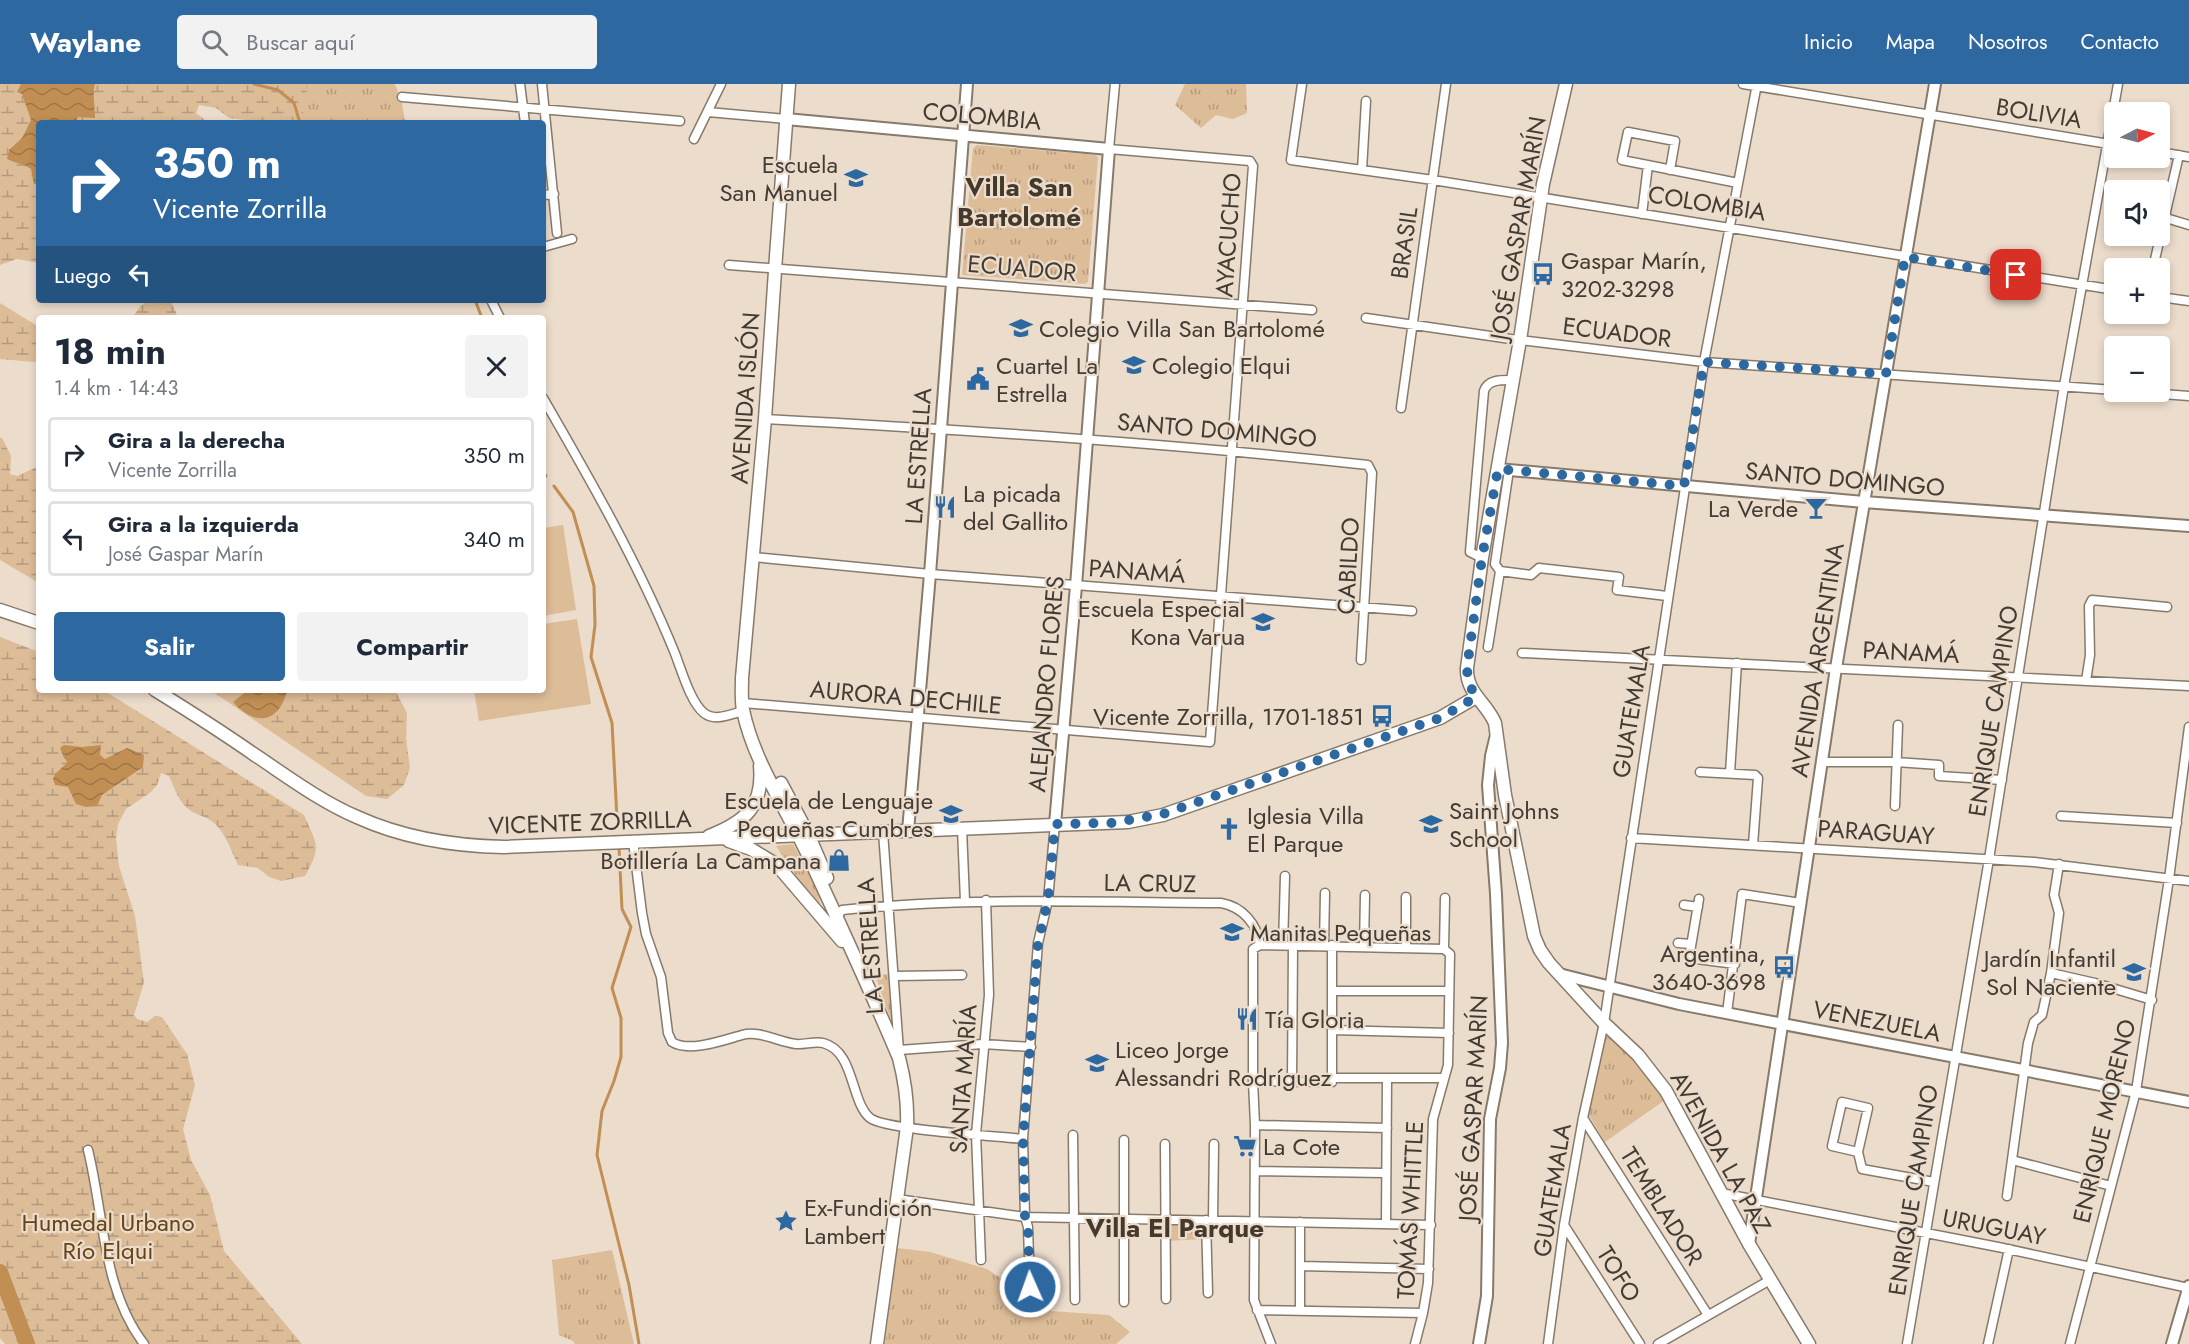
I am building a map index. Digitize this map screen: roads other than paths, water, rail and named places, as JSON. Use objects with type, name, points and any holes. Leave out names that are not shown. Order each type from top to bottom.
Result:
[{"type":"main road","name":"AVENIDA ISLÓN","points":[[789,84],[765,419],[742,678],[744,709],[750,737],[759,758],[803,834]]},
{"type":"main road","name":"JOSÉ GASPAR MARÍN","points":[[1476,697],[1470,688],[1467,675],[1482,558],[1503,469],[1513,380],[1541,197],[1566,84]]},
{"type":"main road","points":[[0,610],[36,622]]},
{"type":"main road","name":"VICENTE ZORRILLA","points":[[160,693],[323,800],[358,818],[395,832],[430,840],[485,846],[1112,823],[1163,814],[1440,718],[1476,697]]},
{"type":"main road","name":"AVENIDA LA PAZ","points":[[1476,697],[1488,708],[1497,730],[1505,795],[1534,936],[1544,957],[1604,1023],[1638,1055],[1666,1090],[1749,1244],[1806,1343]]},
{"type":"main road","name":"AVENIDA ISLÓN","points":[[744,709],[840,914],[899,1054],[906,1090],[907,1127],[877,1344]]},
{"type":"main road","points":[[706,839],[732,826],[750,812],[760,787],[759,758]]},
{"type":"main road","points":[[706,839],[743,845],[777,865],[836,932],[859,963]]},
{"type":"street","points":[[520,84],[525,120]]},
{"type":"street","points":[[542,84],[557,233]]},
{"type":"street","points":[[694,139],[721,84]]},
{"type":"street","name":"LA ESTRELLA","points":[[908,831],[967,84]]},
{"type":"street","name":"ALEJANDRO FLORES","points":[[1030,1287],[1023,1139],[1038,943],[1048,900],[1076,586],[1115,84]]},
{"type":"street","name":"COLOMBIA","points":[[1302,84],[1291,160],[1541,197],[2104,288]]},
{"type":"street","name":"BRASIL","points":[[1401,408],[1446,84]]},
{"type":"street","name":"BOLIVIA","points":[[1743,84],[2104,143]]},
{"type":"street","name":"AVENIDA ARGENTINA","points":[[1749,1244],[1836,668],[1935,84]]},
{"type":"street","name":"ENRIQUE CAMPINO","points":[[2116,102],[2118,84]]},
{"type":"street","name":"GUATEMALA","points":[[1551,1341],[1564,1225],[1583,1118],[1604,1023],[1704,362],[1757,85]]},
{"type":"street","points":[[402,97],[680,121]]},
{"type":"street","points":[[1362,170],[1366,101]]},
{"type":"street","name":"COLOMBIA","points":[[708,112],[1252,163]]},
{"type":"street","points":[[1670,170],[1676,141],[1628,132],[1622,160],[1670,170],[1738,183]]},
{"type":"street","points":[[2170,154],[2189,157]]},
{"type":"street","points":[[2170,199],[2179,155]]},
{"type":"street","name":"AYACUCHO","points":[[1210,742],[1252,163]]},
{"type":"street","points":[[1642,214],[1648,165]]},
{"type":"street","name":"ENRIQUE CAMPINO","points":[[1907,1344],[2002,780],[2064,386],[2106,168]]},
{"type":"street","points":[[546,195],[554,194]]},
{"type":"street","points":[[2170,219],[2189,225]]},
{"type":"street","points":[[546,246],[572,239]]},
{"type":"street","name":"ECUADOR","points":[[729,265],[1312,310]]},
{"type":"street","points":[[2170,298],[2189,301]]},
{"type":"street","name":"ECUADOR","points":[[1366,318],[1520,340],[1704,362],[2104,389]]},
{"type":"street","points":[[1482,558],[1470,552],[1484,391],[1492,381],[1513,380]]},
{"type":"street","points":[[2170,395],[2189,396]]},
{"type":"street","name":"AURORA DECHILE","points":[[546,403],[630,554],[661,620],[694,702],[704,713],[716,718],[744,709],[917,717],[1210,742]]},
{"type":"street","name":"SANTO DOMINGO","points":[[765,419],[1232,450],[1368,465],[1372,473]]},
{"type":"street","points":[[1488,647],[1500,571],[1496,564],[1503,469]]},
{"type":"street","name":"SANTO DOMINGO","points":[[1503,469],[1864,502],[2189,526]]},
{"type":"street","name":"CABILDO","points":[[1361,660],[1372,473]]},
{"type":"street","name":"PANAMÁ","points":[[753,557],[1076,586],[1412,611]]},
{"type":"street","points":[[1500,571],[1531,575],[1539,568],[1619,577],[1617,590],[1667,596]]},
{"type":"street","points":[[2086,681],[2090,655],[2089,606],[2092,600],[2167,607]]},
{"type":"street","name":"PANAMÁ","points":[[1522,653],[2189,686]]},
{"type":"street","points":[[1730,773],[1737,663]]},
{"type":"street","points":[[1895,806],[1898,725]]},
{"type":"street","name":"ENRIQUE MORENO","points":[[2070,1344],[2136,1091],[2152,1000],[2189,727]]},
{"type":"street","name":"JOSÉ GASPAR MARÍN","points":[[1479,1344],[1487,1296],[1490,1119],[1500,1068],[1502,1043],[1496,894],[1488,785],[1497,730]]},
{"type":"street","points":[[1822,762],[1896,762],[1939,765],[1939,776],[2002,780]]},
{"type":"street","points":[[1700,772],[1755,775],[1758,778],[1753,845]]},
{"type":"street","points":[[2061,816],[2177,823]]},
{"type":"street","points":[[962,828],[964,901]]},
{"type":"street","name":"LA ESTRELLA","points":[[883,832],[899,1054]]},
{"type":"street","name":"PARAGUAY","points":[[1631,838],[1809,847],[2059,864],[2189,881]]},
{"type":"street","points":[[633,841],[646,934],[661,977],[668,1033],[672,1042],[681,1046],[702,1045],[751,1034],[795,1044],[824,1044],[834,1050],[846,1065],[862,1107],[869,1117],[882,1123],[907,1127],[1023,1139]]},
{"type":"street","points":[[2007,1196],[2028,1042],[2034,1022],[2042,1015],[2051,973],[2059,913],[2054,895],[2059,864]]},
{"type":"street","points":[[1285,876],[1292,1082]]},
{"type":"street","points":[[1326,893],[1332,991],[1332,1080]]},
{"type":"street","points":[[1727,1013],[1735,964],[1742,894],[1801,903]]},
{"type":"street","points":[[1364,947],[1365,895]]},
{"type":"street","points":[[1406,897],[1406,948]]},
{"type":"street","points":[[1271,1344],[1254,1300],[1253,949],[1260,945],[1328,945],[1444,949],[1445,898]]},
{"type":"street","name":"LA CRUZ","points":[[840,914],[889,905],[986,900],[1221,903],[1231,905],[1248,918],[1258,932],[1260,945]]},
{"type":"street","name":"SANTA MARÍA","points":[[981,1260],[977,1209],[976,1134],[989,995],[986,900]]},
{"type":"street","points":[[1684,904],[1698,903],[1689,958],[1735,964]]},
{"type":"street","points":[[1678,943],[1691,944]]},
{"type":"street","name":"TOMÁS WHITTLE","points":[[1415,1344],[1423,1312],[1429,1269],[1433,1119],[1448,1065],[1450,954],[1444,949]]},
{"type":"street","points":[[2051,973],[2096,983],[2152,1000]]},
{"type":"street","name":"VENEZUELA","points":[[1559,974],[1727,1013],[2189,1102]]},
{"type":"street","points":[[895,976],[962,975]]},
{"type":"street","points":[[1332,991],[1449,992]]},
{"type":"street","points":[[1332,1030],[1449,1033]]},
{"type":"street","points":[[899,1054],[983,1044],[1031,1047]]},
{"type":"street","points":[[1253,1082],[1444,1078]]},
{"type":"street","points":[[1386,1224],[1387,1079]]},
{"type":"street","points":[[1858,1152],[1832,1146],[1842,1102],[1868,1108],[1858,1152],[1862,1169],[1934,1182]]},
{"type":"street","name":"TEMBLADOR","points":[[1583,1118],[1708,1315]]},
{"type":"street","points":[[1255,1125],[1387,1128]]},
{"type":"street","points":[[1073,1135],[1075,1300]]},
{"type":"street","points":[[1124,1140],[1124,1302]]},
{"type":"street","points":[[1165,1144],[1166,1299]]},
{"type":"street","points":[[1208,1293],[1209,1220],[1214,1144]]},
{"type":"street","points":[[88,1150],[112,1274],[131,1323],[144,1344]]},
{"type":"street","points":[[2012,1160],[2111,1186]]},
{"type":"street","points":[[1255,1171],[1385,1173]]},
{"type":"street","name":"URUGUAY","points":[[1721,1193],[2189,1287]]},
{"type":"street","points":[[897,1199],[1025,1217],[1431,1225]]},
{"type":"street","points":[[1300,1222],[1300,1311]]},
{"type":"street","name":"TOFO","points":[[1564,1225],[1640,1344]]},
{"type":"street","points":[[1988,1344],[2008,1249]]},
{"type":"street","points":[[1300,1266],[1429,1269]]},
{"type":"street","points":[[1658,1344],[1770,1280]]},
{"type":"street","points":[[2172,1344],[2189,1287]]},
{"type":"street","points":[[1257,1310],[1423,1312]]},
{"type":"water","points":[[21,84],[95,84],[95,118],[36,120],[36,184],[34,184],[31,169],[7,159],[9,150],[22,138],[31,120],[22,94],[17,92]]},
{"type":"water","points":[[244,693],[287,693],[276,712],[265,718],[247,714],[233,702]]},
{"type":"water","points":[[64,745],[82,747],[101,745],[100,755],[105,759],[127,748],[144,755],[143,767],[102,795],[97,806],[86,807],[76,804],[68,787],[55,785],[53,779],[55,774],[68,762],[60,748]]},
{"type":"waterway","points":[[254,84],[278,90],[294,103],[299,120]]},
{"type":"waterway","points":[[476,303],[481,315]]},
{"type":"waterway","points":[[554,486],[573,512],[594,586],[595,625],[591,657],[612,723],[617,819]]},
{"type":"waterway","points":[[619,847],[622,909],[631,927],[612,988],[621,1018],[621,1057],[602,1111],[597,1155],[629,1285],[639,1344]]},
{"type":"waterway","points":[[0,1272],[27,1344]]},
{"type":"place","name":"Escuela San Manuel","points":[[856,178]]},
{"type":"place","name":"Gaspar Marín, 3202-3298","points":[[1543,274]]},
{"type":"place","name":"Colegio Villa San Bartolomé","points":[[1021,328]]},
{"type":"place","name":"Colegio Elqui","points":[[1134,365]]},
{"type":"place","name":"Cuartel La Estrella","points":[[978,379]]},
{"type":"place","name":"La picada del Gallito","points":[[945,507]]},
{"type":"place","name":"La Verde","points":[[1816,508]]},
{"type":"place","name":"Escuela Especial Kona Varua","points":[[1263,622]]},
{"type":"place","name":"Vicente Zorrilla, 1701-1851","points":[[1382,716]]},
{"type":"place","name":"Escuela de Lenguaje Pequeñas Cumbres","points":[[951,814]]},
{"type":"place","name":"Saint Johns School","points":[[1431,824]]},
{"type":"place","name":"Iglesia Villa El Parque","points":[[1229,829]]},
{"type":"place","name":"Botillería La Campana","points":[[839,860]]},
{"type":"place","name":"Manitas Pequeñas","points":[[1232,932]]},
{"type":"place","name":"Argentina, 3640-3698","points":[[1784,967]]},
{"type":"place","name":"Jardín Infantil Sol Naciente","points":[[2134,972]]},
{"type":"place","name":"Tía Gloria","points":[[1247,1019]]},
{"type":"place","name":"Liceo Jorge Alessandri Rodríguez","points":[[1097,1063]]},
{"type":"place","name":"La Cote","points":[[1245,1146]]},
{"type":"place","name":"Ex-Fundición Lambert","points":[[786,1221]]},
{"type":"district","name":"Villa San Bartolomé","points":[[1019,202]]},
{"type":"district","name":"Villa El Parque","points":[[1175,1228]]},
{"type":"park label","name":"Humedal Urbano Río Elqui","points":[[108,1236]]}]
